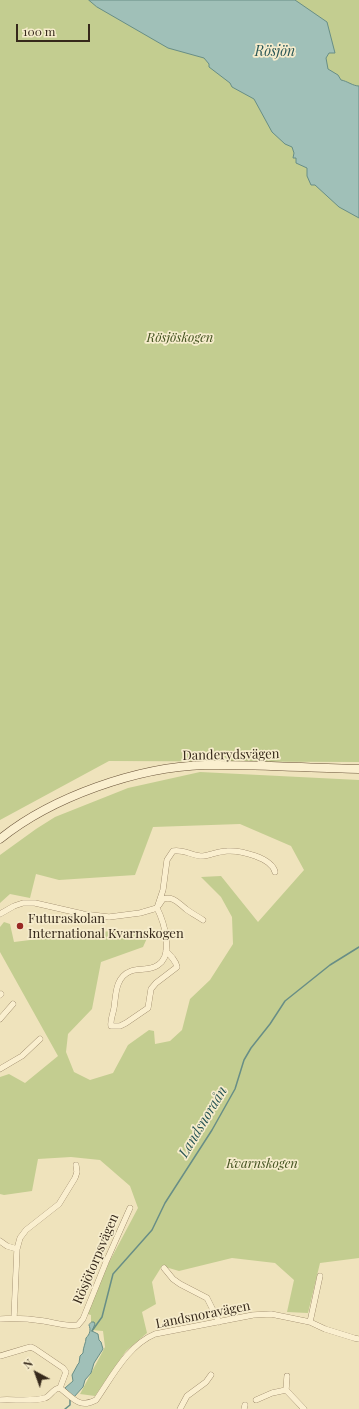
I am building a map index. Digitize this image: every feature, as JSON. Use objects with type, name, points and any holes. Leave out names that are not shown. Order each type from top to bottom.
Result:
[{"type":"main road","name":"Danderydsvägen","points":[[0,839],[14,828],[65,801],[90,790],[146,773],[169,768],[204,765],[263,765],[359,769]]},
{"type":"street","points":[[166,951],[173,958],[177,964],[177,967],[150,989],[148,1008],[120,1026],[111,1026],[115,995],[121,979],[132,971],[147,969],[158,965],[164,960],[166,951],[163,921],[157,908],[163,890],[167,860],[173,851],[180,850],[203,856],[221,851],[250,854],[266,861],[274,868],[275,872]]},
{"type":"street","points":[[0,914],[23,903],[35,903],[83,914],[109,917],[140,913],[157,908],[163,899],[169,898],[179,902],[184,908],[203,920]]},
{"type":"street","points":[[0,1019],[13,1004]]},
{"type":"street","points":[[0,1069],[22,1056],[40,1039]]},
{"type":"street","points":[[0,1319],[14,1318],[17,1249],[20,1238],[26,1230],[59,1204],[75,1178],[77,1172],[76,1165]]},
{"type":"street","name":"Rösjötorpsvägen","points":[[14,1318],[45,1321],[70,1326],[78,1325],[83,1319],[130,1208]]},
{"type":"street","points":[[0,1241],[7,1246],[17,1249]]},
{"type":"street","points":[[164,1268],[173,1279],[180,1284],[207,1298],[219,1322]]},
{"type":"street","points":[[310,1322],[320,1276]]},
{"type":"street","name":"Landsnoravägen","points":[[89,1404],[96,1400],[127,1356],[147,1337],[155,1334],[271,1314],[310,1322],[325,1329],[359,1339]]},
{"type":"street","points":[[0,1356],[30,1347],[63,1368],[66,1372],[60,1388],[57,1388],[46,1398],[0,1400]]},
{"type":"street","points":[[180,1409],[187,1396],[206,1382],[211,1376]]},
{"type":"street","points":[[287,1376],[286,1390],[304,1409]]},
{"type":"street","points":[[60,1388],[78,1402],[89,1404],[93,1409]]},
{"type":"street","points":[[256,1400],[286,1390]]},
{"type":"green space","name":"Rösjöskogen","points":[[0,0],[359,0],[359,762],[109,761],[0,820]]},
{"type":"green space","name":"Kvarnskogen","points":[[200,772],[359,780],[359,1258],[320,1263],[308,1313],[287,1312],[294,1280],[275,1263],[232,1258],[179,1271],[162,1266],[152,1282],[156,1304],[142,1312],[147,1333],[126,1351],[95,1396],[80,1394],[105,1347],[103,1331],[91,1330],[91,1315],[87,1314],[97,1285],[138,1208],[130,1186],[100,1160],[71,1157],[38,1159],[32,1191],[4,1195],[0,1194],[0,1077],[9,1074],[25,1083],[58,1056],[0,952],[0,927],[4,922],[10,924],[14,942],[46,938],[69,933],[140,930],[148,936],[143,947],[101,962],[92,1009],[68,1034],[66,1052],[74,1072],[90,1080],[113,1073],[128,1045],[149,1030],[154,1031],[155,1044],[170,1041],[182,1030],[190,999],[210,980],[233,944],[232,917],[221,897],[201,877],[221,876],[258,922],[304,870],[291,846],[240,824],[153,827],[135,875],[59,880],[36,874],[30,898],[10,894],[0,903],[0,855],[55,817],[128,788]]},
{"type":"water","name":"Rösjön","points":[[89,0],[295,0],[327,22],[335,53],[329,53],[326,58],[328,69],[338,75],[341,80],[359,86],[359,218],[339,207],[315,185],[311,185],[307,176],[307,168],[296,163],[296,158],[293,158],[294,153],[292,147],[285,144],[272,132],[254,99],[232,87],[230,83],[209,67],[209,64],[204,58],[168,48],[97,7]]},
{"type":"water","points":[[92,1322],[95,1324],[92,1331],[98,1334],[103,1349],[94,1363],[91,1373],[85,1380],[83,1387],[74,1397],[65,1388],[73,1381],[72,1375],[79,1363],[80,1356],[83,1353],[86,1338],[90,1332],[89,1325]]},
{"type":"waterway","name":"Landsnoraån","points":[[92,1331],[102,1317],[113,1274],[152,1230],[165,1203],[212,1130],[235,1089],[244,1060],[251,1048],[270,1024],[285,1001],[330,965],[359,947]]},
{"type":"waterway","points":[[65,1409],[70,1405],[70,1399]]},
{"type":"place","name":"Futuraskolan International Kvarnskogen","points":[[20,926]]}]
